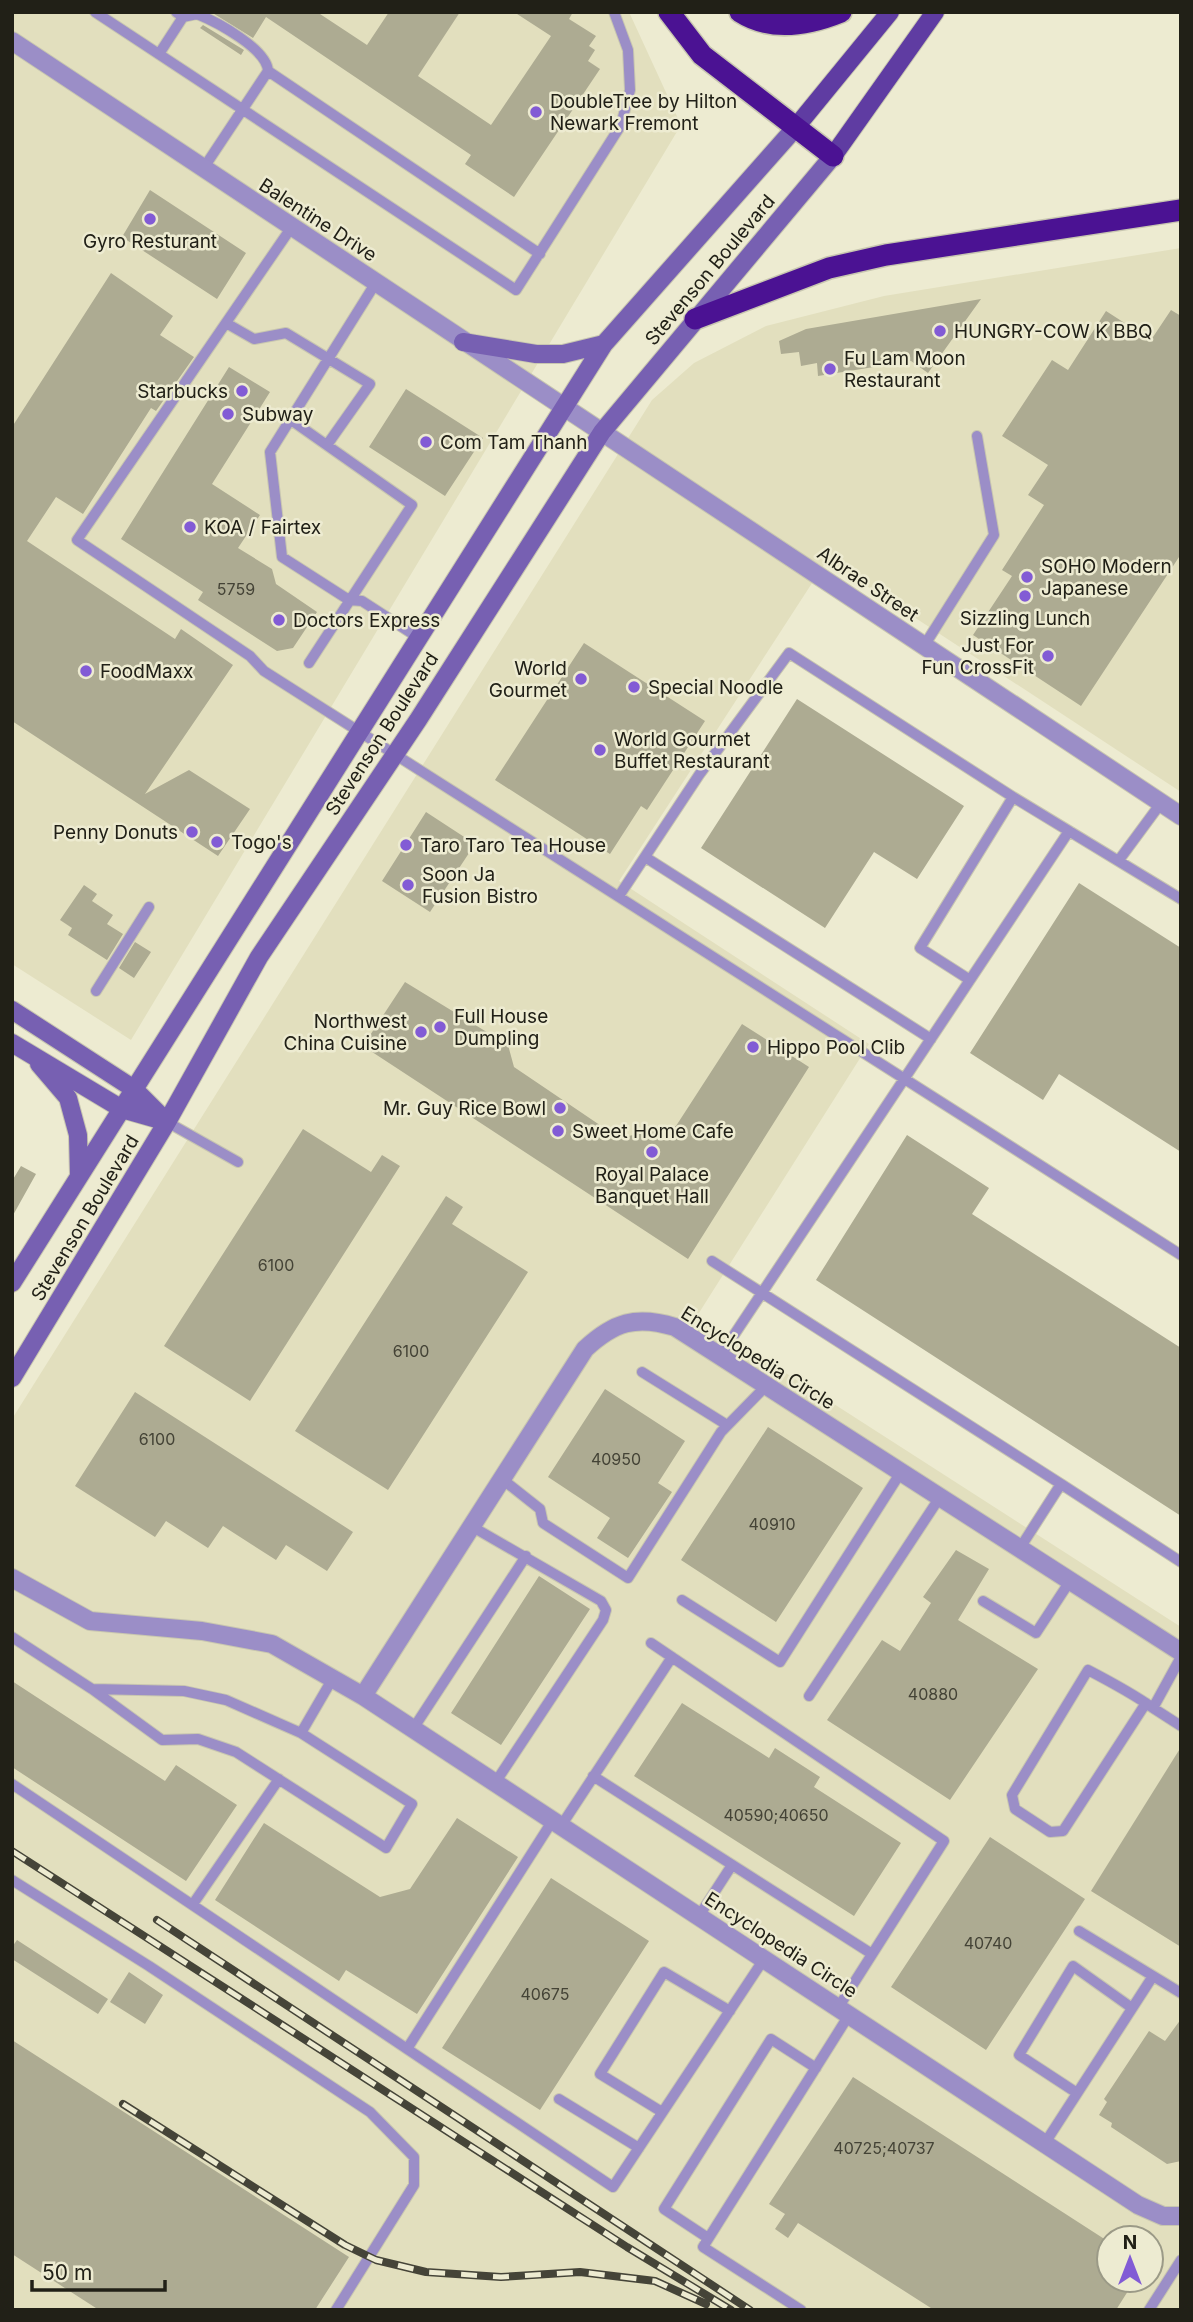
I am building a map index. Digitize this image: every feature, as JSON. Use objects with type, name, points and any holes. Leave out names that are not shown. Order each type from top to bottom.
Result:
[{"type":"highway","points":[[669,12],[702,55],[833,156]]},
{"type":"highway","points":[[740,12],[785,26],[819,20],[841,12]]},
{"type":"highway","points":[[695,319],[830,268],[886,255],[1181,209]]},
{"type":"main road","name":"Stevenson Boulevard","points":[[12,1283],[604,344],[796,127],[890,12]]},
{"type":"main road","name":"Stevenson Boulevard","points":[[12,1378],[167,1122],[259,957],[395,754],[602,432],[833,156],[935,12]]},
{"type":"main road","points":[[463,342],[537,354],[563,354],[604,344]]},
{"type":"main road","points":[[12,1010],[134,1089],[167,1122]]},
{"type":"main road","points":[[12,1042],[121,1109],[167,1122]]},
{"type":"main road","points":[[30,1053],[68,1097],[78,1135],[79,1177]]},
{"type":"street","name":"Balentine Drive","points":[[12,41],[602,432]]},
{"type":"street","name":"Albrae Street","points":[[602,432],[1181,816]]},
{"type":"street","name":"Encyclopedia Circle","points":[[363,1696],[584,1349],[604,1331],[629,1322],[655,1321],[675,1327],[1020,1548],[1181,1655]]},
{"type":"street","name":"Encyclopedia Circle","points":[[12,1578],[90,1621],[202,1632],[272,1644],[363,1696],[1138,2205],[1163,2216],[1181,2216]]},
{"type":"lane","points":[[95,12],[516,290],[621,125],[630,90],[628,50],[614,12]]},
{"type":"lane","points":[[159,54],[180,15],[197,14],[208,18],[260,54],[268,71],[540,254]]},
{"type":"lane","points":[[204,169],[268,71]]},
{"type":"lane","points":[[291,228],[77,541],[250,656],[264,671],[1181,1255]]},
{"type":"lane","points":[[375,284],[270,452],[282,557],[349,600],[362,601],[419,638]]},
{"type":"lane","points":[[226,323],[254,339],[286,333],[370,384],[327,445]]},
{"type":"lane","points":[[291,420],[412,505],[309,663]]},
{"type":"lane","points":[[924,646],[994,536],[977,436]]},
{"type":"lane","points":[[619,896],[699,775],[789,653],[1013,797],[1181,899]]},
{"type":"lane","points":[[970,980],[920,948],[1013,797]]},
{"type":"lane","points":[[1119,860],[1161,803]]},
{"type":"lane","points":[[720,1356],[1069,831]]},
{"type":"lane","points":[[645,857],[931,1039]]},
{"type":"lane","points":[[96,991],[149,906]]},
{"type":"lane","points":[[167,1122],[238,1162]]},
{"type":"lane","points":[[712,1261],[1181,1562]]},
{"type":"lane","points":[[642,1373],[727,1425]]},
{"type":"lane","points":[[502,1479],[540,1509],[543,1523],[628,1578],[727,1425],[766,1386]]},
{"type":"lane","points":[[682,1600],[780,1662],[901,1472]]},
{"type":"lane","points":[[1020,1548],[1061,1484]]},
{"type":"lane","points":[[809,1696],[940,1497]]},
{"type":"lane","points":[[471,1526],[601,1601],[606,1610],[603,1620],[495,1783]]},
{"type":"lane","points":[[413,1729],[526,1556]]},
{"type":"lane","points":[[983,1601],[1036,1633],[1070,1581]]},
{"type":"lane","points":[[12,1637],[92,1689],[162,1740],[198,1739],[236,1752],[386,1848],[412,1804],[301,1733],[226,1700],[184,1692],[92,1689]]},
{"type":"lane","points":[[651,1643],[944,1841],[872,1954],[816,2067],[703,2247],[801,2310]]},
{"type":"lane","points":[[1181,1655],[1149,1706],[1063,1831],[1050,1832],[1014,1809],[1012,1795],[1088,1671],[1149,1706],[1181,1726]]},
{"type":"lane","points":[[407,2049],[557,1823],[593,1776],[672,1657]]},
{"type":"lane","points":[[301,1733],[333,1678]]},
{"type":"lane","points":[[593,1776],[872,1954]]},
{"type":"lane","points":[[193,1904],[279,1779]]},
{"type":"lane","points":[[12,1784],[612,2187],[764,1959]]},
{"type":"lane","points":[[699,1916],[732,1865]]},
{"type":"lane","points":[[12,1880],[149,1966],[370,2112],[414,2157],[414,2185],[336,2310]]},
{"type":"lane","points":[[1079,1931],[1181,1993]]},
{"type":"lane","points":[[1077,2093],[1018,2055],[1073,1966],[1132,2008]]},
{"type":"lane","points":[[662,2112],[600,2074],[664,1972],[730,2011]]},
{"type":"lane","points":[[1045,2143],[1153,1976]]},
{"type":"lane","points":[[708,2238],[664,2209],[763,2050],[771,2039],[816,2067]]},
{"type":"lane","points":[[559,2099],[639,2148]]},
{"type":"lane","points":[[1149,2310],[1181,2260]]},
{"type":"shaded area","points":[[12,12],[629,12],[681,125],[131,1040],[12,964]]},
{"type":"shaded area","points":[[1181,248],[1181,792],[827,560],[619,881],[869,1044],[697,1316],[1181,1627],[1181,2310],[12,2310],[12,1419],[652,400],[694,363],[766,326],[884,296]]},
{"type":"building","name":"DoubleTree by Hilton Newark Fremont","points":[[211,12],[317,12],[367,45],[389,12],[460,12],[418,76],[491,125],[551,36],[514,12],[573,12],[569,19],[596,36],[589,46],[595,50],[588,61],[600,69],[514,197],[465,164],[471,155],[266,17],[253,38]]},
{"type":"building","points":[[203,25],[244,50],[241,55],[200,28]]},
{"type":"building","points":[[150,190],[246,253],[217,299],[122,237]]},
{"type":"building","points":[[111,273],[173,316],[160,335],[194,357],[156,411],[151,408],[83,514],[56,497],[27,541],[175,639],[181,629],[233,665],[145,794],[189,770],[250,809],[218,856],[12,721],[12,427]]},
{"type":"building","points":[[981,299],[928,373],[911,361],[818,376],[817,363],[801,366],[799,352],[781,354],[779,341],[806,329]]},
{"type":"building","points":[[1171,310],[1181,316],[1181,554],[1081,706],[973,635],[1012,576],[1002,570],[1044,505],[1028,495],[1048,465],[1002,436],[1052,360],[1068,370],[1106,311],[1151,340]]},
{"type":"building","points":[[229,367],[270,392],[212,484],[260,515],[238,548],[272,569],[276,584],[317,612],[293,648],[277,651],[198,600],[203,592],[121,539]]},
{"type":"building","name":"Com Tam Thanh","points":[[406,389],[483,438],[445,496],[369,447]]},
{"type":"building","name":"World Gourmet Buffet Restaurant","points":[[584,643],[705,721],[647,810],[641,806],[610,854],[495,780]]},
{"type":"building","points":[[797,699],[964,806],[917,879],[874,852],[825,928],[701,848]]},
{"type":"building","points":[[426,812],[475,844],[430,912],[382,881]]},
{"type":"building","points":[[1079,883],[1181,948],[1181,1152],[1059,1074],[1043,1100],[970,1053]]},
{"type":"building","points":[[84,885],[97,894],[92,901],[113,915],[107,924],[123,934],[107,960],[68,935],[72,928],[60,920]]},
{"type":"building","points":[[135,942],[151,952],[134,978],[119,968]]},
{"type":"building","points":[[405,982],[508,1045],[514,1067],[619,1138],[676,1126],[742,1024],[809,1067],[688,1259],[363,1046]]},
{"type":"building","points":[[303,1129],[371,1172],[382,1155],[400,1166],[250,1401],[164,1346]]},
{"type":"building","points":[[907,1135],[989,1188],[972,1214],[1181,1348],[1181,1516],[816,1280]]},
{"type":"building","points":[[21,1166],[36,1174],[12,1217],[12,1181]]},
{"type":"building","points":[[446,1196],[463,1207],[452,1224],[528,1272],[388,1490],[295,1431]]},
{"type":"building","points":[[605,1389],[685,1441],[658,1483],[672,1492],[628,1558],[597,1538],[610,1518],[548,1477]]},
{"type":"building","points":[[135,1392],[353,1532],[327,1571],[286,1545],[276,1560],[223,1526],[208,1548],[166,1521],[155,1537],[75,1486]]},
{"type":"building","points":[[768,1427],[863,1488],[776,1622],[681,1560]]},
{"type":"building","points":[[956,1550],[989,1569],[958,1620],[1038,1669],[950,1800],[827,1720],[882,1640],[900,1651],[931,1603],[923,1597]]},
{"type":"building","points":[[539,1576],[590,1609],[501,1745],[451,1713]]},
{"type":"building","points":[[12,1681],[165,1781],[176,1765],[237,1805],[186,1881],[12,1767]]},
{"type":"building","points":[[682,1703],[769,1758],[775,1748],[820,1777],[814,1787],[901,1843],[854,1916],[634,1776]]},
{"type":"building","points":[[1181,1747],[1181,1947],[1091,1891]]},
{"type":"building","points":[[457,1818],[518,1857],[417,2014],[346,1970],[339,1981],[215,1900],[264,1823],[380,1897],[410,1889]]},
{"type":"building","points":[[990,1837],[1085,1899],[986,2050],[891,1987]]},
{"type":"building","points":[[551,1878],[649,1941],[540,2110],[442,2048]]},
{"type":"building","points":[[17,1940],[108,1999],[98,2014],[12,1959],[12,1947]]},
{"type":"building","points":[[129,1972],[163,1995],[145,2024],[110,2002]]},
{"type":"building","points":[[1181,2019],[1181,2161],[1167,2164],[1111,2127],[1112,2123],[1099,2115],[1107,2102],[1104,2099],[1149,2031],[1165,2041]]},
{"type":"building","points":[[12,2040],[349,2257],[315,2310],[99,2310],[12,2254]]},
{"type":"building","points":[[853,2077],[1095,2233],[1095,2294],[1126,2294],[1116,2310],[934,2310],[798,2223],[788,2238],[775,2229],[785,2214],[769,2204]]},
{"type":"railway","points":[[12,1851],[627,2247],[731,2310]]},
{"type":"railway","points":[[157,1920],[750,2310]]},
{"type":"railway","points":[[123,2104],[345,2245],[376,2260],[426,2272],[501,2277],[580,2272],[655,2281],[706,2304]]},
{"type":"place","name":"DoubleTree by Hilton Newark Fremont","points":[[536,112]]},
{"type":"place","name":"Gyro Resturant","points":[[150,219]]},
{"type":"place","name":"HUNGRY-COW K BBQ","points":[[940,331]]},
{"type":"place","name":"Fu Lam Moon Restaurant","points":[[830,369]]},
{"type":"place","name":"Starbucks","points":[[242,391]]},
{"type":"place","name":"Subway","points":[[228,414]]},
{"type":"place","name":"Com Tam Thanh","points":[[426,442]]},
{"type":"place","name":"KOA / Fairtex","points":[[190,527]]},
{"type":"place","name":"SOHO Modern Japanese","points":[[1027,577]]},
{"type":"place","name":"Sizzling Lunch","points":[[1025,596]]},
{"type":"place","name":"Doctors Express","points":[[279,620]]},
{"type":"place","name":"Just For Fun CrossFit","points":[[1048,656]]},
{"type":"place","name":"FoodMaxx","points":[[86,671]]},
{"type":"place","name":"World Gourmet","points":[[581,679]]},
{"type":"place","name":"Special Noodle","points":[[634,687]]},
{"type":"place","name":"World Gourmet Buffet Restaurant","points":[[600,750]]},
{"type":"place","name":"Penny Donuts","points":[[192,832]]},
{"type":"place","name":"Togo's","points":[[217,842]]},
{"type":"place","name":"Taro Taro Tea House","points":[[406,845]]},
{"type":"place","name":"Soon Ja Fusion Bistro","points":[[408,885]]},
{"type":"place","name":"Full House Dumpling","points":[[440,1027]]},
{"type":"place","name":"Northwest China Cuisine","points":[[421,1032]]},
{"type":"place","name":"Hippo Pool Clib","points":[[753,1047]]},
{"type":"place","name":"Mr. Guy Rice Bowl","points":[[560,1108]]},
{"type":"place","name":"Sweet Home Cafe","points":[[558,1131]]},
{"type":"place","name":"Royal Palace Banquet Hall","points":[[652,1152]]}]
